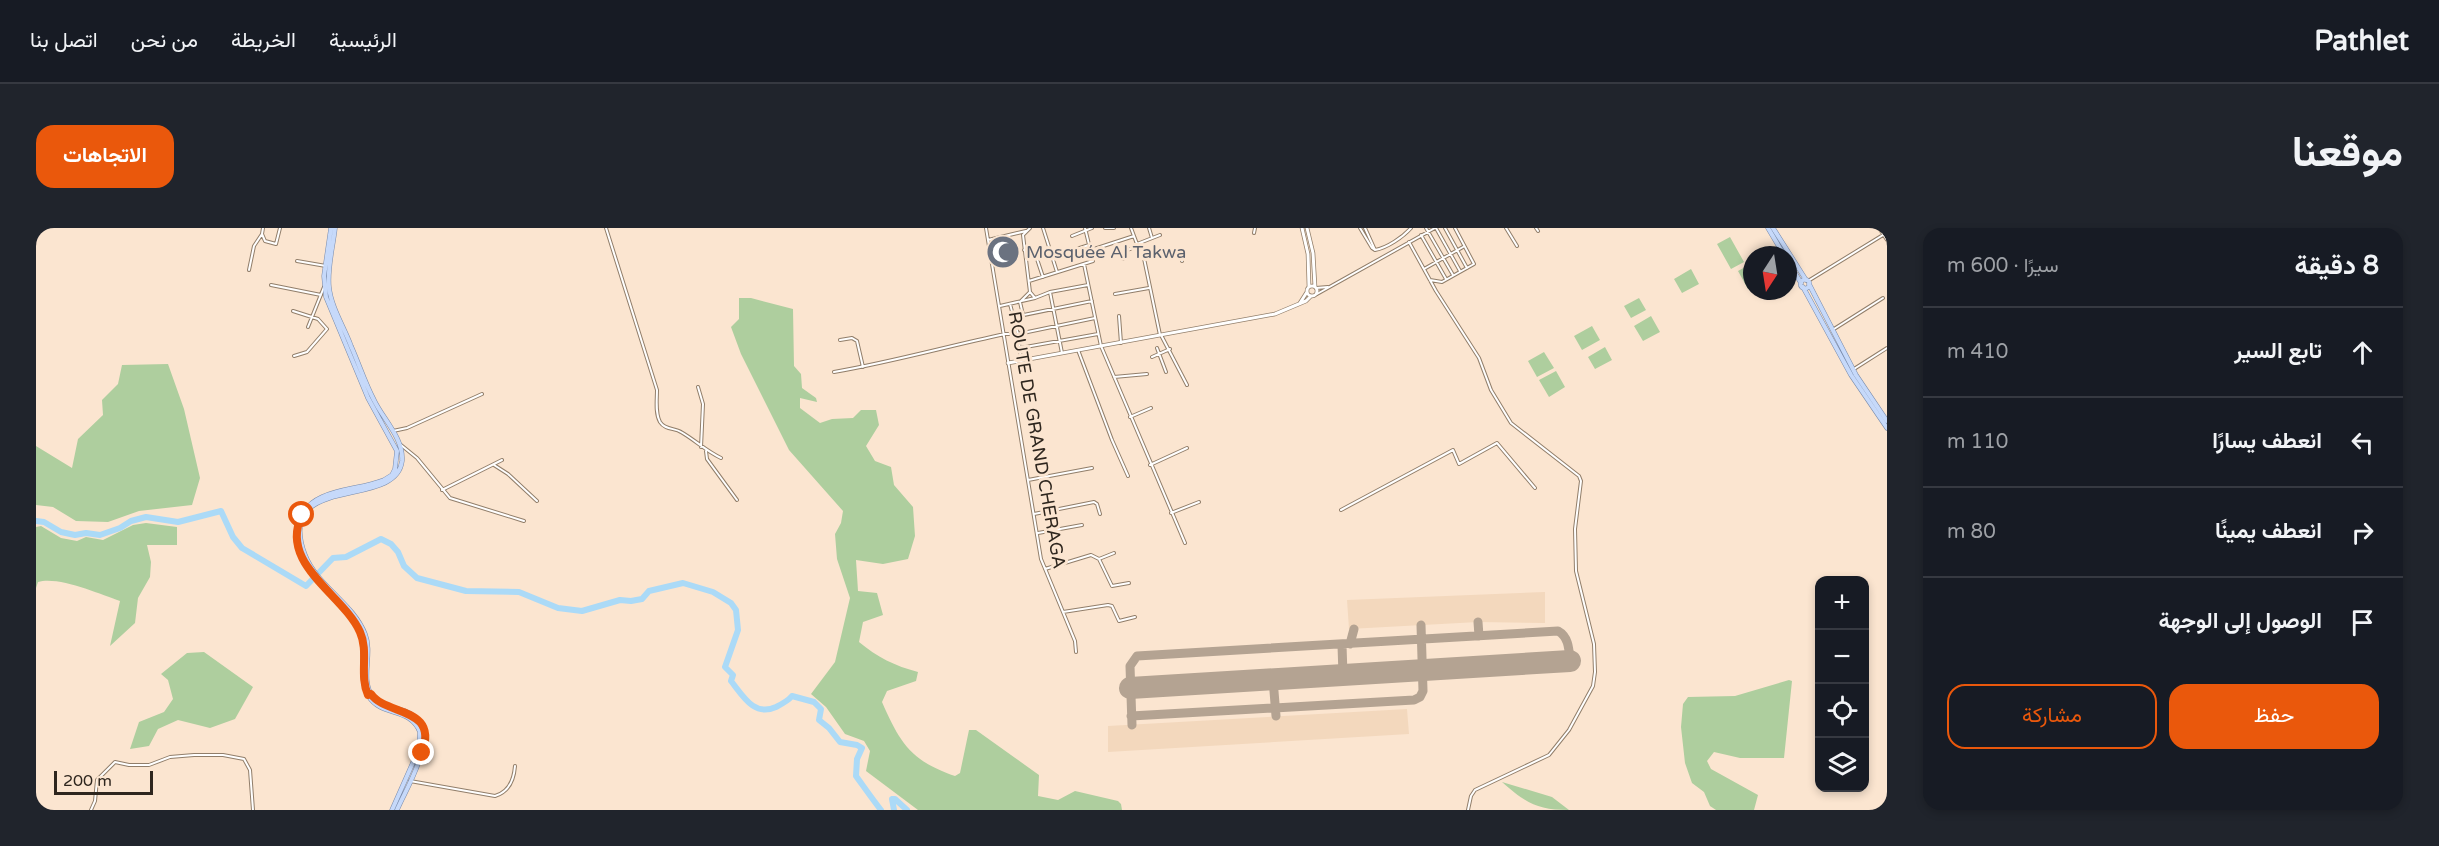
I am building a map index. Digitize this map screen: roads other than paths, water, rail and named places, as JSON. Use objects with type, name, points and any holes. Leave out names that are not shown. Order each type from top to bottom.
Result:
[{"type":"main road","points":[[333,228],[326,266],[328,302],[368,398],[394,442],[398,458],[395,469],[389,477],[366,486],[328,494],[307,507],[297,531],[300,553],[326,587],[353,615],[365,634],[368,649],[369,695],[382,708],[408,716],[417,725],[420,735],[418,752],[392,810]]},
{"type":"main road","points":[[309,566],[301,534],[304,518],[309,510],[319,501],[333,496],[388,483],[399,470],[401,456],[393,432],[368,389],[327,287],[333,228]]},
{"type":"main road","points":[[1771,228],[1780,246]]},
{"type":"main road","points":[[1771,228],[1808,281],[1834,329],[1852,370],[1887,421]]},
{"type":"main road","points":[[1797,276],[1851,375],[1887,428]]},
{"type":"main road","points":[[1802,285],[1807,288],[1808,281]]},
{"type":"main road","points":[[1802,285],[1808,281]]},
{"type":"main road","points":[[369,695],[381,704],[409,712],[423,731],[423,749],[397,810]]},
{"type":"street","points":[[249,270],[254,246],[263,228]]},
{"type":"street","points":[[262,234],[265,241],[276,244],[280,228]]},
{"type":"street","points":[[606,228],[657,390],[657,412],[660,422],[665,427],[680,431],[706,451],[721,458]]},
{"type":"street","name":"ROUTE DE GRAND CHERAGA","points":[[986,228],[1037,533],[1045,569],[1077,652]]},
{"type":"street","points":[[1013,228],[1014,234]]},
{"type":"street","points":[[1042,228],[1058,272]]},
{"type":"street","points":[[1072,236],[1092,228]]},
{"type":"street","points":[[1105,228],[1114,228]]},
{"type":"street","points":[[1131,228],[1137,244],[1160,235]]},
{"type":"street","points":[[1149,228],[1152,238]]},
{"type":"street","points":[[1254,233],[1255,228]]},
{"type":"street","points":[[1302,228],[1308,254],[1308,290],[1311,296]]},
{"type":"street","points":[[1307,228],[1313,253],[1317,294]]},
{"type":"street","points":[[1360,228],[1375,250]]},
{"type":"street","points":[[1365,228],[1375,250]]},
{"type":"street","points":[[1404,228],[1407,232]]},
{"type":"street","points":[[1375,250],[1411,228]]},
{"type":"street","points":[[1008,363],[1275,314],[1330,288],[1427,230],[1436,228],[1460,272]]},
{"type":"street","points":[[1445,228],[1467,267]]},
{"type":"street","points":[[1430,280],[1440,282],[1473,264],[1455,228]]},
{"type":"street","points":[[1506,228],[1517,246]]},
{"type":"street","points":[[1879,228],[1887,240]]},
{"type":"street","points":[[988,240],[1028,229]]},
{"type":"street","points":[[1028,229],[1023,235],[1024,249],[1030,292],[1035,298]]},
{"type":"street","points":[[1029,281],[1093,261],[1085,229]]},
{"type":"street","points":[[1427,230],[1453,275]]},
{"type":"street","points":[[1421,235],[1446,279]]},
{"type":"street","points":[[1808,281],[1883,235]]},
{"type":"street","points":[[1090,250],[1134,236]]},
{"type":"street","points":[[1410,242],[1424,270],[1479,358],[1491,390],[1511,423],[1579,476],[1581,489],[1575,529],[1576,571],[1594,644],[1593,686],[1556,748],[1549,755],[1475,790],[1468,810]]},
{"type":"street","points":[[1123,259],[1121,253],[1141,244],[1160,335],[1170,349],[1187,386]]},
{"type":"street","points":[[1052,257],[1089,246]]},
{"type":"street","points":[[1424,270],[1464,246]]},
{"type":"street","points":[[1024,249],[1033,250],[1043,277]]},
{"type":"street","points":[[1142,257],[1181,252],[1182,261]]},
{"type":"street","points":[[297,261],[326,266]]},
{"type":"street","points":[[1084,264],[1101,346],[1185,543]]},
{"type":"street","points":[[271,285],[321,295]]},
{"type":"street","points":[[999,306],[1035,298],[1050,292],[1088,285]]},
{"type":"street","points":[[308,327],[321,295],[327,287]]},
{"type":"street","points":[[1299,304],[1308,290],[1316,287],[1330,288]]},
{"type":"street","points":[[1115,294],[1149,288]]},
{"type":"street","points":[[1020,302],[1030,292]]},
{"type":"street","points":[[1050,292],[1062,353]]},
{"type":"street","points":[[1834,329],[1883,298]]},
{"type":"street","points":[[1014,317],[1092,301]]},
{"type":"street","points":[[1020,302],[1023,315]]},
{"type":"street","points":[[1010,304],[1018,334],[1021,361]]},
{"type":"street","points":[[293,311],[321,321],[326,330],[307,352],[294,356]]},
{"type":"street","points":[[1119,316],[1121,343]]},
{"type":"street","points":[[834,372],[1005,334],[1018,334],[1095,318]]},
{"type":"street","points":[[1020,348],[1098,334]]},
{"type":"street","points":[[840,340],[856,340],[863,367]]},
{"type":"street","points":[[1157,348],[1166,372]]},
{"type":"street","points":[[1852,370],[1887,348]]},
{"type":"street","points":[[1152,357],[1170,349]]},
{"type":"street","points":[[1078,350],[1128,476]]},
{"type":"street","points":[[1114,377],[1147,374]]},
{"type":"street","points":[[698,387],[702,404],[701,447]]},
{"type":"street","points":[[393,432],[407,428],[482,394]]},
{"type":"street","points":[[1130,417],[1152,408]]},
{"type":"street","points":[[396,440],[409,451],[442,490],[457,501],[524,520]]},
{"type":"street","points":[[1341,510],[1452,450],[1459,464],[1497,443],[1535,488]]},
{"type":"street","points":[[1150,465],[1187,448]]},
{"type":"street","points":[[401,456],[409,451]]},
{"type":"street","points":[[706,451],[707,459],[737,500]]},
{"type":"street","points":[[442,490],[502,460]]},
{"type":"street","points":[[492,465],[508,474],[537,501]]},
{"type":"street","points":[[1028,480],[1092,468]]},
{"type":"street","points":[[1034,514],[1094,502],[1100,514]]},
{"type":"street","points":[[1171,513],[1199,502]]},
{"type":"street","points":[[1037,533],[1082,525]]},
{"type":"street","points":[[1099,559],[1114,553]]},
{"type":"street","points":[[1045,569],[1091,555],[1099,559],[1111,585],[1130,583]]},
{"type":"street","points":[[1063,612],[1108,605],[1112,606],[1119,621],[1135,617]]},
{"type":"street","points":[[91,810],[95,801],[97,780],[115,762],[127,765],[149,765],[170,757],[194,754],[223,755],[244,759],[250,770],[253,810]]},
{"type":"street","points":[[410,781],[495,796],[502,793],[512,782],[515,766]]},
{"type":"waterway","points":[[36,521],[44,522],[61,532],[75,535],[86,533],[100,535],[146,517],[178,522],[221,511],[233,537],[242,548],[306,586],[333,558],[346,557],[381,539],[391,544],[398,552],[404,566],[417,578],[466,591],[519,592],[558,608],[582,611],[620,600],[642,599],[649,591],[683,583],[713,592],[731,603],[736,610],[738,630],[725,667],[733,675],[731,681],[740,693],[755,707],[761,709],[776,707],[792,696],[814,702],[821,709],[819,720],[840,742],[862,748],[857,759],[856,776],[881,810]]},
{"type":"waterway","points":[[894,810],[892,799],[907,810]]},
{"type":"place","name":"Mosquée Al Takwa","points":[[1003,252]]}]
